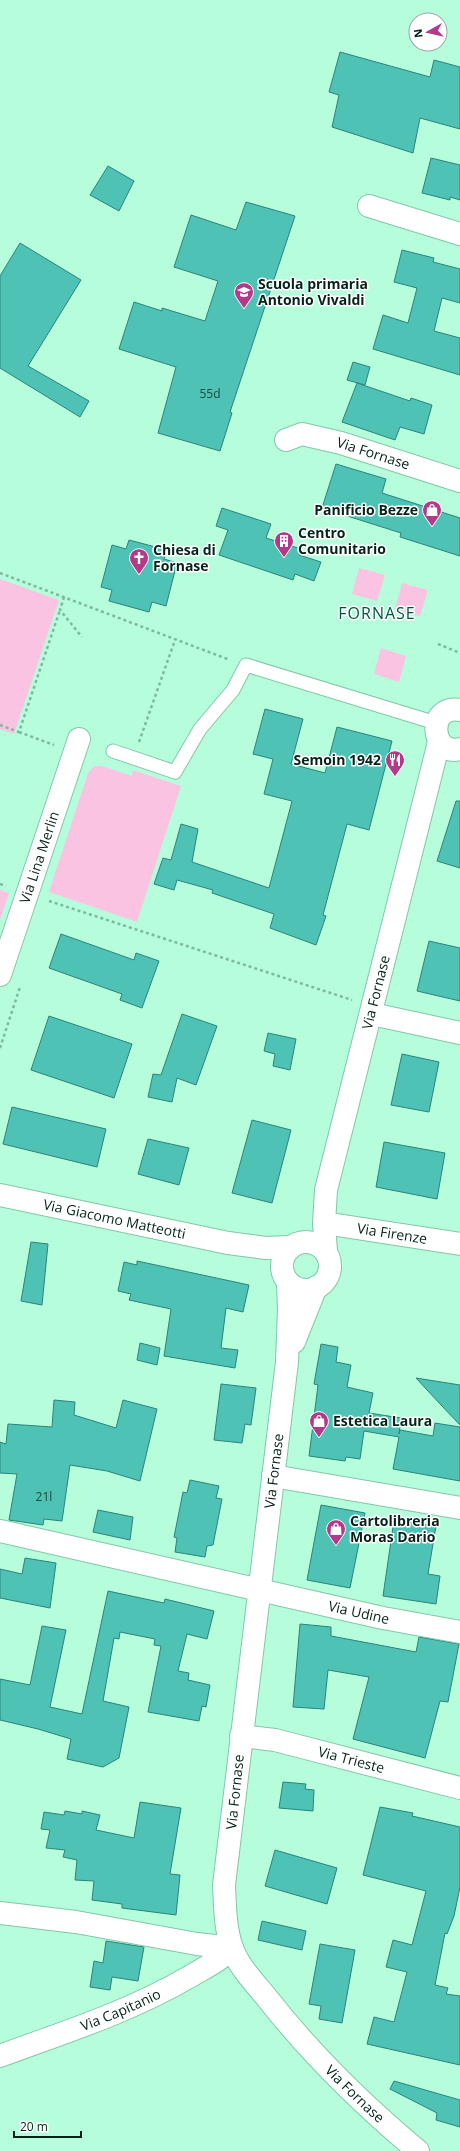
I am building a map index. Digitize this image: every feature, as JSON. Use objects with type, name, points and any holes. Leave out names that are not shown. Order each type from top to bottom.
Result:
[{"type":"street","points":[[369,206],[460,234]]},
{"type":"street","name":"Via Fornase","points":[[286,440],[302,434],[322,438],[460,482]]},
{"type":"street","points":[[448,741],[443,714],[458,706]]},
{"type":"street","name":"Via Lina Merlin","points":[[0,975],[79,739]]},
{"type":"street","name":"Via Fornase","points":[[287,1362],[316,1287],[328,1276],[329,1260],[326,1252],[324,1223],[326,1190],[373,1010],[426,794],[448,741]]},
{"type":"street","points":[[373,1010],[460,1033]]},
{"type":"street","name":"Via Fornase","points":[[326,1190],[306,1231],[282,1261],[286,1278],[289,1310],[287,1362],[224,1885],[226,1921],[232,1948],[240,1965],[287,2024],[384,2123],[418,2151]]},
{"type":"street","name":"Via Giacomo Matteotti","points":[[0,1195],[228,1243],[266,1248],[294,1245]]},
{"type":"street","name":"Via Firenze","points":[[324,1223],[460,1244]]},
{"type":"street","name":"Via Giacomo Matteotti","points":[[228,1243],[271,1264],[286,1278]]},
{"type":"street","points":[[294,1245],[313,1243],[326,1252]]},
{"type":"street","points":[[286,1278],[300,1289],[316,1287]]},
{"type":"street","points":[[273,1476],[460,1508]]},
{"type":"street","name":"Via Udine","points":[[0,1531],[383,1618],[460,1632]]},
{"type":"street","name":"Via Trieste","points":[[241,1736],[275,1740],[460,1788]]},
{"type":"street","points":[[0,1913],[76,1922],[197,1944],[232,1948]]},
{"type":"street","name":"Via Capitanio","points":[[0,2056],[125,2011],[170,1988],[222,1958],[232,1948]]},
{"type":"lane","points":[[113,751],[174,772],[200,729],[233,690],[246,665],[448,741]]},
{"type":"path","points":[[0,573],[175,640],[246,665]]},
{"type":"path","points":[[0,725],[19,732],[64,597]]},
{"type":"path","points":[[60,610],[82,637]]},
{"type":"path","points":[[438,644],[460,653]]},
{"type":"path","points":[[48,901],[373,1010]]},
{"type":"shaded area","points":[[359,568],[385,575],[377,601],[352,594]]},
{"type":"shaded area","points":[[0,579],[59,600],[14,734],[0,729]]},
{"type":"shaded area","points":[[402,583],[428,590],[420,616],[395,609]]},
{"type":"shaded area","points":[[381,648],[406,656],[399,682],[374,674]]},
{"type":"shaded area","points":[[94,766],[102,766],[132,776],[133,770],[181,786],[137,922],[49,892],[88,773]]},
{"type":"shaded area","points":[[0,890],[9,893],[0,920]]},
{"type":"building","points":[[340,52],[430,77],[434,60],[460,67],[460,129],[420,118],[413,153],[332,127],[339,95],[329,92]]},
{"type":"building","points":[[431,158],[460,165],[460,200],[450,197],[450,200],[422,193]]},
{"type":"building","points":[[108,166],[134,181],[119,211],[90,195]]},
{"type":"building","points":[[246,202],[295,216],[230,412],[232,413],[220,451],[158,433],[176,367],[119,349],[134,302],[162,311],[162,308],[205,321],[218,281],[174,267],[191,215],[236,230]]},
{"type":"building","points":[[20,243],[81,280],[28,366],[89,401],[80,417],[0,368],[0,276]]},
{"type":"building","points":[[402,250],[434,258],[433,262],[460,269],[460,303],[442,298],[434,331],[460,338],[460,375],[373,349],[383,315],[408,323],[417,288],[394,282]]},
{"type":"building","points":[[353,362],[370,367],[365,385],[347,380]]},
{"type":"building","points":[[357,383],[410,401],[411,398],[432,405],[424,434],[400,427],[395,440],[342,422]]},
{"type":"building","points":[[336,464],[386,479],[382,493],[460,518],[460,556],[400,537],[401,533],[322,508]]},
{"type":"building","points":[[222,508],[271,524],[266,538],[301,549],[299,555],[321,562],[314,581],[295,574],[293,580],[219,555],[228,530],[216,526]]},
{"type":"building","name":"Chiesa di Fornase","points":[[129,540],[167,550],[164,559],[177,563],[166,606],[152,602],[149,612],[109,601],[112,590],[101,587],[112,545],[126,549]]},
{"type":"building","points":[[265,709],[303,719],[291,764],[325,773],[337,727],[392,741],[369,830],[347,824],[323,915],[326,916],[316,945],[270,928],[274,914],[212,893],[213,890],[177,880],[174,890],[154,884],[163,858],[171,860],[181,824],[198,829],[192,862],[269,888],[292,801],[264,794],[273,759],[253,754]]},
{"type":"building","points":[[456,801],[460,801],[460,868],[437,861]]},
{"type":"building","points":[[61,934],[134,960],[136,953],[159,961],[142,1008],[120,1000],[122,994],[49,968]]},
{"type":"building","points":[[429,941],[460,948],[460,1001],[417,991]]},
{"type":"building","points":[[182,1014],[217,1026],[196,1085],[177,1078],[172,1102],[148,1097],[153,1074],[161,1075]]},
{"type":"building","points":[[49,1016],[132,1044],[114,1098],[31,1070]]},
{"type":"building","points":[[268,1033],[296,1039],[290,1070],[273,1066],[275,1054],[264,1051]]},
{"type":"building","points":[[402,1054],[439,1062],[429,1112],[391,1105]]},
{"type":"building","points":[[12,1107],[106,1129],[97,1167],[3,1144]]},
{"type":"building","points":[[252,1120],[291,1130],[272,1203],[232,1193]]},
{"type":"building","points":[[148,1139],[189,1148],[179,1185],[138,1174]]},
{"type":"building","points":[[384,1142],[445,1153],[437,1199],[376,1187]]},
{"type":"building","points":[[31,1242],[48,1244],[42,1305],[21,1301]]},
{"type":"building","points":[[137,1261],[249,1285],[243,1312],[226,1308],[221,1348],[238,1350],[235,1368],[164,1356],[171,1309],[129,1300],[131,1294],[118,1291],[124,1262],[137,1265]]},
{"type":"building","points":[[140,1343],[160,1348],[157,1365],[137,1360]]},
{"type":"building","points":[[321,1344],[338,1347],[336,1362],[351,1365],[347,1387],[373,1393],[369,1413],[401,1418],[399,1434],[400,1430],[433,1436],[435,1423],[460,1427],[460,1481],[393,1469],[399,1437],[364,1431],[360,1459],[346,1457],[345,1461],[309,1456],[318,1385],[314,1384]]},
{"type":"building","points":[[416,1378],[460,1385],[460,1425],[441,1405]]},
{"type":"building","points":[[221,1384],[256,1388],[251,1425],[245,1424],[242,1443],[214,1440]]},
{"type":"building","points":[[54,1400],[75,1402],[74,1415],[116,1428],[123,1400],[157,1409],[140,1481],[107,1471],[70,1465],[62,1521],[44,1519],[43,1525],[9,1520],[17,1474],[0,1473],[0,1442],[6,1444],[8,1424],[52,1427]]},
{"type":"building","points":[[190,1480],[219,1486],[216,1498],[222,1499],[213,1545],[207,1546],[205,1557],[175,1552],[177,1538],[174,1537],[183,1492],[187,1493]]},
{"type":"building","name":"Cartolibreria Moras Dario","points":[[321,1505],[365,1513],[350,1588],[307,1580]]},
{"type":"building","points":[[98,1510],[133,1517],[130,1540],[93,1532]]},
{"type":"building","points":[[394,1520],[436,1526],[428,1574],[440,1576],[436,1604],[383,1596]]},
{"type":"building","points":[[25,1558],[56,1563],[50,1608],[0,1598],[0,1569],[22,1574]]},
{"type":"building","points":[[108,1591],[164,1603],[165,1599],[214,1611],[207,1639],[187,1634],[178,1671],[189,1673],[188,1680],[210,1685],[206,1707],[202,1706],[199,1721],[148,1712],[161,1646],[154,1645],[155,1639],[120,1632],[119,1639],[114,1638],[103,1701],[129,1707],[119,1758],[103,1767],[67,1759],[71,1739],[0,1720],[0,1679],[30,1685],[42,1626],[66,1630],[50,1707],[82,1714]]},
{"type":"building","points":[[300,1624],[331,1627],[331,1636],[416,1652],[419,1637],[459,1644],[448,1702],[440,1701],[425,1758],[353,1739],[369,1677],[328,1670],[324,1709],[293,1707]]},
{"type":"building","points":[[283,1782],[306,1784],[305,1789],[314,1790],[313,1811],[279,1808]]},
{"type":"building","points":[[140,1802],[181,1808],[170,1874],[180,1875],[176,1915],[122,1908],[122,1904],[92,1900],[94,1881],[75,1880],[77,1860],[63,1857],[65,1850],[46,1848],[50,1830],[41,1829],[44,1812],[64,1815],[65,1811],[82,1814],[82,1811],[100,1815],[96,1830],[134,1838]]},
{"type":"building","points":[[380,1807],[413,1813],[412,1816],[460,1827],[460,1887],[454,1916],[447,1934],[445,1933],[435,1985],[448,1988],[446,1994],[460,1996],[460,2065],[367,2044],[374,2017],[394,2022],[407,1972],[386,1967],[393,1940],[412,1945],[426,1891],[363,1875]]},
{"type":"building","points":[[275,1850],[337,1868],[327,1904],[265,1886]]},
{"type":"building","points":[[262,1921],[306,1931],[302,1950],[258,1940]]},
{"type":"building","points":[[106,1941],[144,1947],[138,1981],[112,1977],[110,1990],[90,1987],[94,1961],[103,1963]]},
{"type":"building","points":[[320,1944],[355,1950],[342,2023],[319,2019],[321,2006],[309,2004]]},
{"type":"building","points":[[394,2081],[460,2100],[460,2127],[436,2120],[437,2113],[390,2089]]},
{"type":"place","name":"Scuola primaria Antonio Vivaldi","points":[[244,309]]},
{"type":"place","name":"Panificio Bezze","points":[[432,527]]},
{"type":"place","name":"Centro Comunitario","points":[[284,558]]},
{"type":"place","name":"Chiesa di Fornase","points":[[139,575]]},
{"type":"place","name":"Semoin 1942","points":[[395,777]]},
{"type":"place","name":"Estetica Laura","points":[[319,1438]]},
{"type":"place","name":"Cartolibreria Moras Dario","points":[[336,1546]]},
{"type":"district","name":"FORNASE","points":[[377,613]]}]
